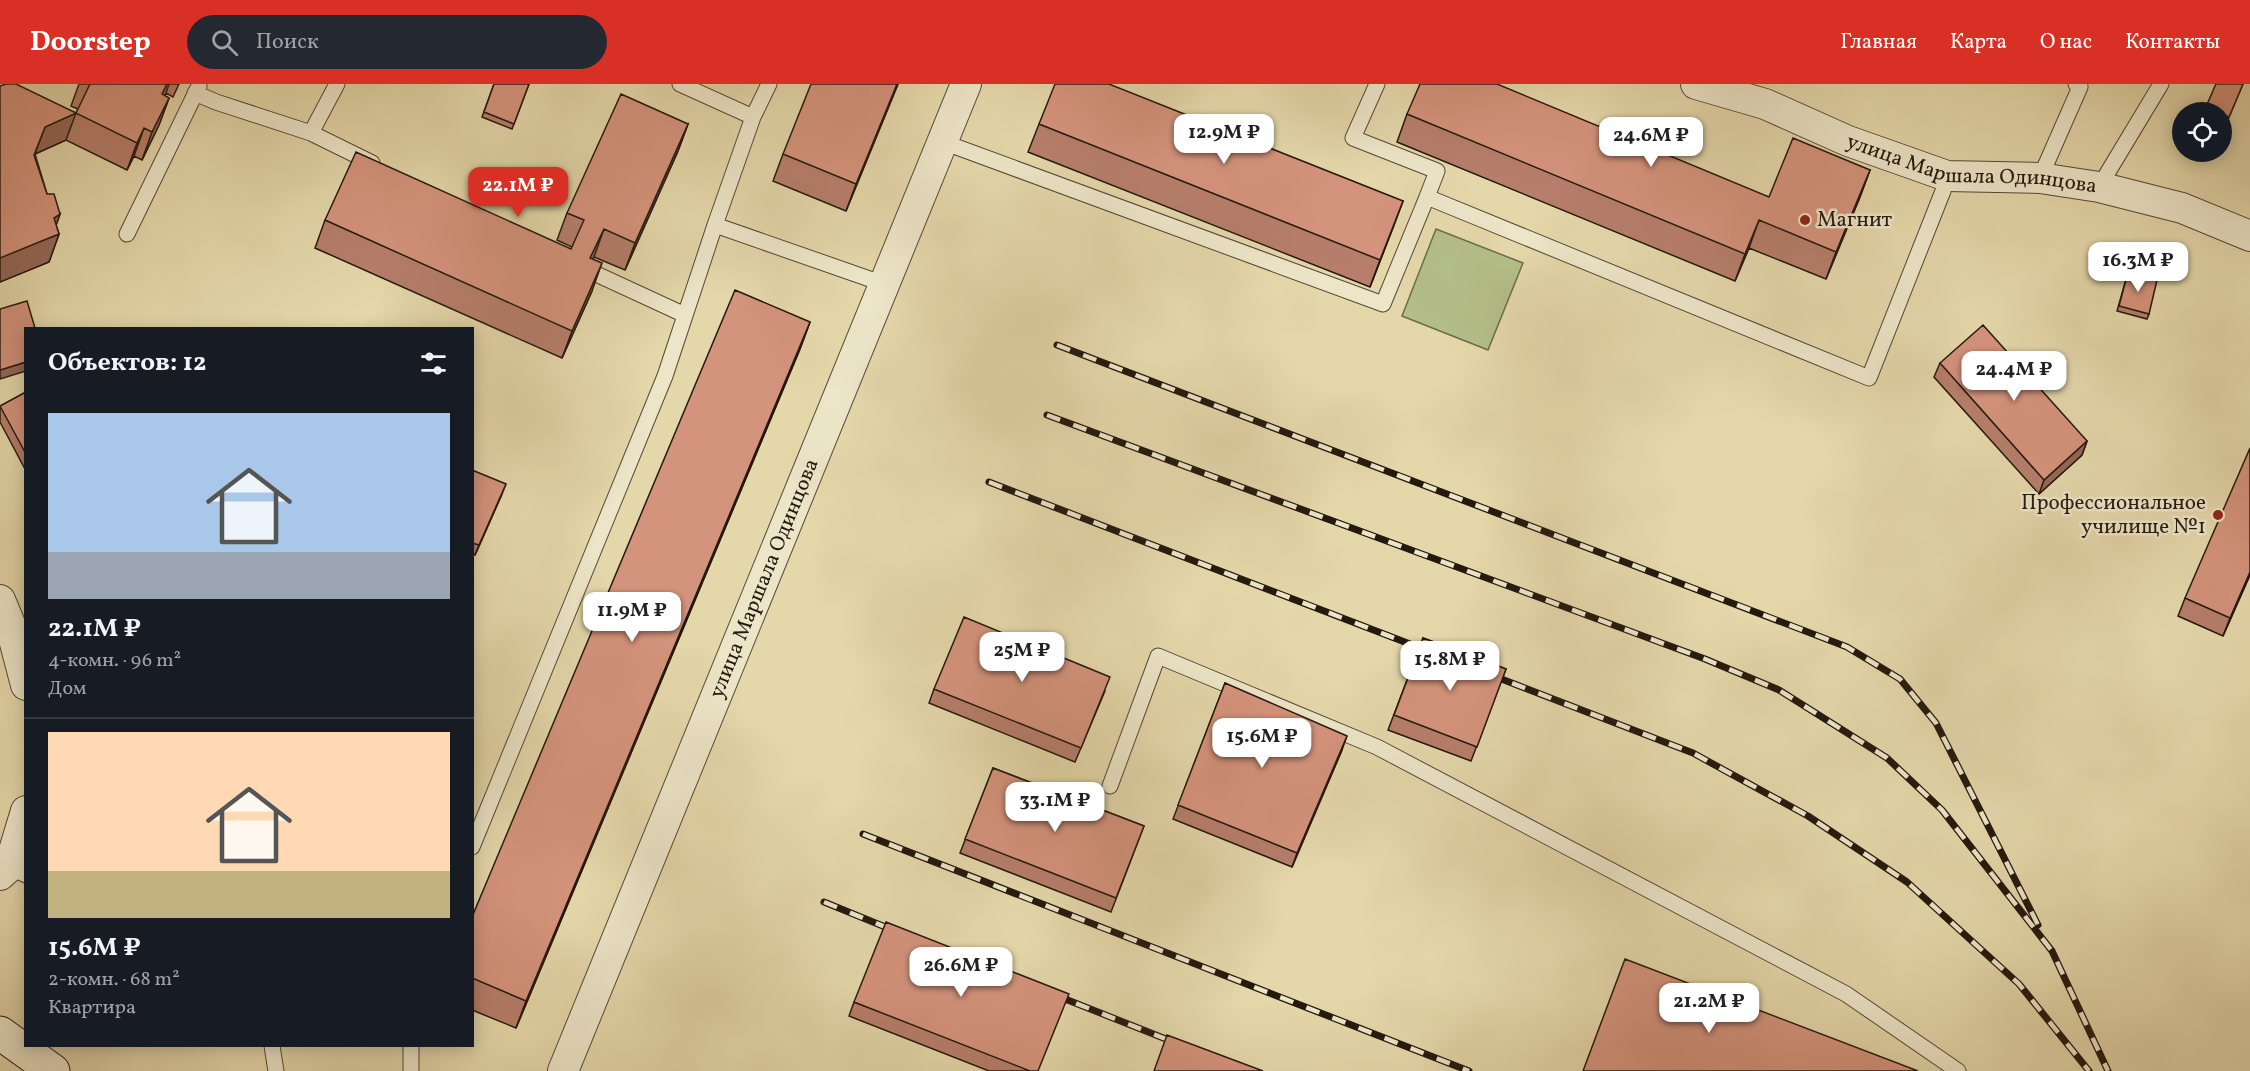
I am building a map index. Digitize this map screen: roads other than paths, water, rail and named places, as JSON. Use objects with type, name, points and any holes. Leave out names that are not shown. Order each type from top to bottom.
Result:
[{"type":"main road","points":[[0,1033],[53,1071]]},
{"type":"street","name":"улица Маршала Одинцова","points":[[563,1071],[966,84]]},
{"type":"street","name":"улица Маршала Одинцова","points":[[1696,84],[1765,104],[1848,141],[1947,176],[2040,178],[2099,187],[2182,208],[2250,236]]},
{"type":"street","points":[[0,600],[10,624],[24,677]]},
{"type":"street","points":[[11,873],[24,819]]},
{"type":"lane","points":[[311,132],[337,84]]},
{"type":"lane","points":[[680,84],[753,117]]},
{"type":"lane","points":[[474,842],[661,387],[753,117],[769,84]]},
{"type":"lane","points":[[943,142],[1383,304],[1437,171],[1353,138],[1377,84]]},
{"type":"lane","points":[[2040,178],[2080,87],[2076,84]]},
{"type":"lane","points":[[2099,187],[2161,84]]},
{"type":"lane","points":[[127,234],[197,89],[216,102],[311,132],[386,170]]},
{"type":"lane","points":[[1427,197],[1869,378],[1947,176]]},
{"type":"lane","points":[[715,225],[885,284]]},
{"type":"lane","points":[[568,261],[685,315]]},
{"type":"lane","points":[[1110,786],[1158,656],[1377,747],[1846,994],[1958,1071]]},
{"type":"lane","points":[[272,1047],[276,1071]]},
{"type":"lane","points":[[411,1047],[411,1071]]},
{"type":"railway","points":[[1057,345],[1847,647],[1900,679],[1936,723],[2038,925]]},
{"type":"railway","points":[[1047,415],[1705,659],[1779,690],[1887,758],[1942,810],[2052,951],[2108,1071]]},
{"type":"railway","points":[[989,482],[1436,654]]},
{"type":"railway","points":[[1486,673],[1693,753],[1808,816],[1907,882],[2019,984],[2089,1071]]},
{"type":"railway","points":[[863,834],[1469,1071]]},
{"type":"railway","points":[[824,902],[900,933]]},
{"type":"railway","points":[[1050,993],[1181,1045]]},
{"type":"place","name":"Магнит","points":[[1805,220]]},
{"type":"place","name":"Профессиональное училище №1","points":[[2218,515]]}]
